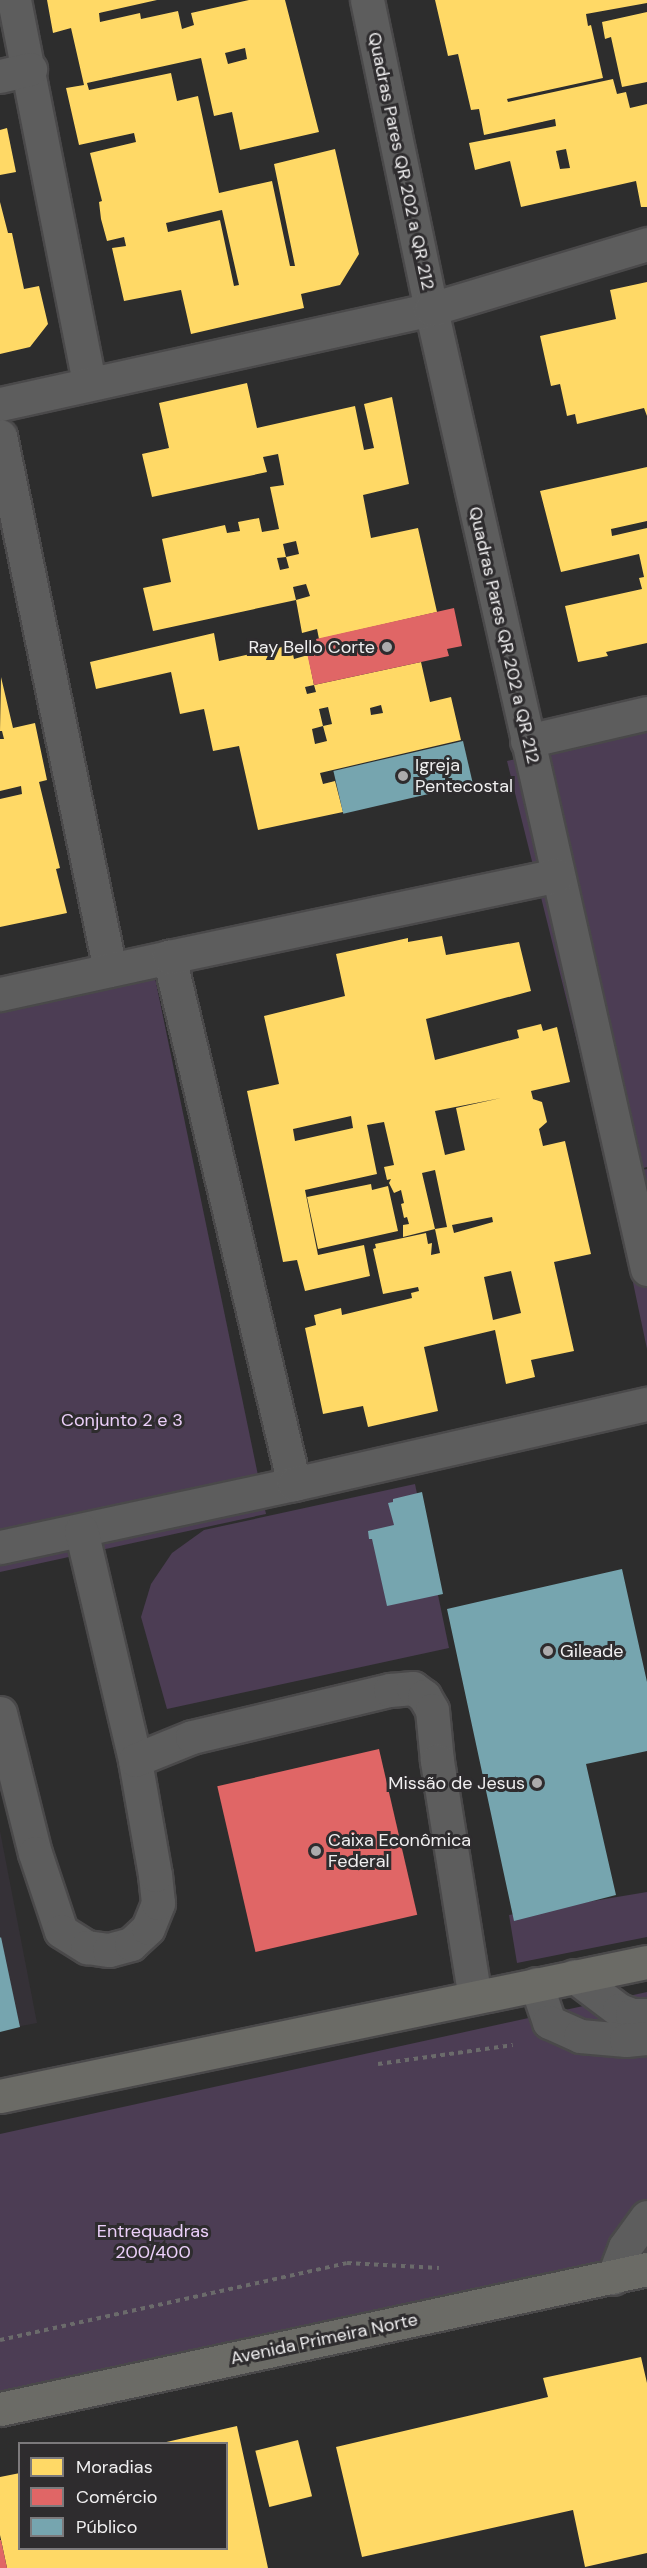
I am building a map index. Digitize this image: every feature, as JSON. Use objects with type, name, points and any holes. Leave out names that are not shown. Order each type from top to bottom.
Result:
[{"type":"main road","points":[[0,2096],[647,1962]]},
{"type":"main road","name":"Avenida Primeira Norte","points":[[0,2409],[647,2269]]},
{"type":"street","points":[[14,0],[15,73],[89,384]]},
{"type":"street","name":"Quadras Pares QR 202 a QR 212","points":[[367,0],[431,309],[557,875],[635,1152],[647,1269]]},
{"type":"street","points":[[0,404],[431,309],[647,244]]},
{"type":"street","points":[[0,436],[110,970]]},
{"type":"street","points":[[527,741],[647,713]]},
{"type":"street","points":[[0,994],[557,875]]},
{"type":"street","points":[[169,957],[294,1484]]},
{"type":"street","points":[[0,1547],[294,1484],[647,1404]]},
{"type":"street","points":[[0,1713],[35,1853],[61,1932],[87,1947],[109,1950],[131,1944],[148,1928],[158,1904],[155,1875],[135,1760],[81,1530]]},
{"type":"street","points":[[135,1760],[192,1737],[390,1690],[413,1688],[424,1696],[432,1710],[437,1761],[475,1997]]},
{"type":"street","points":[[574,1976],[619,2010],[632,2015],[647,2015]]},
{"type":"street","points":[[536,1984],[549,2022],[580,2036],[626,2040],[647,2038]]},
{"type":"street","points":[[613,2278],[625,2247],[647,2217]]},
{"type":"path","points":[[0,2340],[347,2263],[443,2268]]},
{"type":"shaded area","points":[[0,1831],[37,2023],[0,2030]]},
{"type":"green space","points":[[647,731],[647,1167],[631,1172],[647,1169],[647,1349],[611,1178],[507,761]]},
{"type":"green space","name":"Conjunto 2 e 3","points":[[154,973],[266,1514],[0,1572],[0,1010]]},
{"type":"green space","points":[[415,1484],[449,1648],[167,1709],[141,1617],[151,1584],[172,1553],[204,1530]]},
{"type":"green space","points":[[647,1892],[647,1937],[517,1963],[509,1915]]},
{"type":"green space","name":"Entrequadras 200/400","points":[[647,1992],[647,2275],[0,2420],[0,2134]]},
{"type":"building: Moradias","points":[[47,0],[157,0],[99,13],[100,22],[140,13],[141,19],[178,11],[182,29],[194,25],[191,13],[249,0],[285,0],[319,132],[240,150],[232,112],[214,116],[201,58],[87,83],[89,90],[171,73],[177,101],[198,96],[219,193],[272,181],[290,266],[295,266],[274,164],[335,149],[359,254],[340,285],[301,294],[304,308],[191,334],[181,290],[124,301],[112,248],[126,246],[124,237],[107,241],[101,219],[99,202],[102,201],[90,153],[136,142],[134,133],[79,145],[66,88],[84,85],[71,28],[53,33]],"holes":[[[245,48],[247,59],[228,64],[225,53]],[[222,210],[239,285],[234,286],[220,220],[168,232],[166,223]]]},
{"type":"building: Moradias","points":[[435,0],[647,0],[647,3],[586,14],[588,26],[591,25],[603,78],[507,99],[508,102],[613,79],[617,94],[626,92],[630,108],[647,104],[647,207],[641,207],[636,181],[521,207],[510,161],[475,170],[469,143],[556,126],[555,119],[484,135],[479,109],[471,110],[458,54],[448,56]],"holes":[[[566,149],[570,168],[560,169],[556,151]]]},
{"type":"building: Moradias","points":[[647,12],[647,82],[622,87],[611,37],[605,39],[602,22]]},
{"type":"building: Moradias","points":[[7,128],[16,172],[0,175],[0,130]]},
{"type":"building: Moradias","points":[[0,202],[8,233],[12,233],[24,289],[39,286],[48,324],[30,347],[0,354]]},
{"type":"building: Moradias","points":[[647,282],[647,416],[644,408],[577,424],[575,414],[567,416],[560,384],[551,386],[540,336],[616,319],[610,290]]},
{"type":"building: Moradias","points":[[247,383],[257,428],[355,406],[364,450],[374,448],[364,404],[392,397],[409,484],[363,495],[371,538],[418,528],[437,612],[319,639],[317,629],[302,633],[296,600],[153,631],[143,588],[171,582],[162,539],[225,525],[227,533],[240,531],[238,522],[259,518],[262,532],[279,529],[270,487],[284,485],[278,454],[263,457],[267,472],[152,497],[142,454],[169,448],[159,403]],"holes":[[[296,541],[299,554],[286,557],[283,544]],[[286,557],[289,568],[280,570],[277,558]],[[306,584],[310,596],[296,600],[293,587]]]},
{"type":"building: Moradias","points":[[647,467],[647,521],[611,529],[612,536],[647,528],[647,643],[606,652],[608,656],[578,662],[565,606],[642,589],[639,578],[644,577],[639,554],[561,572],[540,491]]},
{"type":"building: Moradias","points":[[214,633],[219,661],[291,645],[294,659],[308,655],[314,685],[421,662],[430,702],[451,697],[461,740],[320,773],[323,784],[335,781],[343,812],[258,830],[239,746],[213,751],[204,709],[180,714],[171,672],[96,689],[90,662]],"holes":[[[314,685],[316,692],[307,694],[305,687]],[[381,705],[383,713],[371,715],[370,708]],[[328,707],[332,724],[323,726],[319,709]],[[323,726],[327,741],[315,744],[312,729]]]},
{"type":"building: Moradias","points":[[1,677],[13,728],[35,723],[47,780],[39,782],[60,868],[56,869],[67,913],[0,927],[0,799],[22,794],[21,786],[0,791],[0,739],[4,739],[0,731]]},
{"type":"building: Moradias","points":[[442,936],[446,955],[519,942],[531,991],[426,1019],[435,1060],[519,1038],[517,1030],[541,1024],[543,1031],[557,1027],[570,1082],[531,1091],[533,1099],[542,1102],[547,1122],[539,1129],[543,1146],[565,1141],[591,1254],[554,1262],[574,1351],[531,1360],[535,1377],[506,1384],[495,1330],[424,1347],[438,1411],[368,1427],[363,1406],[323,1414],[305,1328],[316,1325],[314,1315],[341,1308],[342,1315],[412,1298],[411,1293],[419,1291],[418,1287],[383,1294],[373,1249],[376,1248],[375,1244],[426,1233],[428,1244],[432,1243],[431,1255],[440,1253],[435,1229],[403,1237],[403,1225],[409,1224],[407,1217],[404,1218],[401,1190],[394,1193],[389,1183],[391,1179],[387,1180],[384,1167],[394,1165],[384,1122],[367,1125],[377,1174],[305,1190],[318,1255],[364,1245],[370,1276],[305,1291],[297,1260],[283,1262],[247,1091],[279,1084],[264,1016],[345,996],[336,954],[408,938],[408,942]],"holes":[[[501,1098],[456,1108],[465,1150],[445,1155],[435,1111]],[[351,1116],[353,1128],[295,1141],[293,1129]],[[435,1170],[447,1227],[435,1229],[422,1173]],[[492,1217],[493,1222],[454,1233],[452,1225]],[[511,1271],[521,1313],[493,1320],[484,1277]]]},
{"type":"building: Moradias","points":[[371,1184],[372,1190],[388,1186],[398,1231],[318,1249],[307,1197]]},
{"type":"building: Moradias","points":[[641,2357],[647,2383],[647,2553],[585,2567],[573,2510],[362,2557],[336,2447],[548,2397],[543,2378]]},
{"type":"building: Moradias","points":[[237,2426],[268,2568],[7,2568],[0,2535],[0,2477],[18,2473],[18,2550],[228,2550],[228,2442],[166,2442]]},
{"type":"building: Moradias","points":[[298,2440],[312,2496],[269,2507],[255,2451]]},
{"type":"building: Comércio","name":"Ray Bello Corte","points":[[454,608],[462,646],[447,649],[449,656],[314,685],[307,653],[319,650],[316,639]]},
{"type":"building: Comércio","name":"Caixa Econômica Federal","points":[[379,1749],[417,1915],[255,1952],[217,1786]]},
{"type":"building: Comércio","points":[[1,2540],[7,2568],[0,2568]]},
{"type":"building: Público","name":"Igreja Pentecostal","points":[[463,741],[473,784],[343,814],[333,771]]},
{"type":"building: Público","points":[[422,1492],[443,1594],[387,1606],[372,1539],[369,1539],[368,1531],[394,1525],[388,1503],[393,1502],[393,1499]]},
{"type":"building: Público","points":[[622,1569],[647,1682],[647,1751],[586,1764],[616,1895],[514,1921],[447,1609]]},
{"type":"building: Público","points":[[0,1938],[20,2027],[0,2032]]},
{"type":"place","name":"Ray Bello Corte","points":[[387,647]]},
{"type":"place","name":"Igreja Pentecostal","points":[[403,776]]},
{"type":"place","name":"Gileade","points":[[548,1651]]},
{"type":"place","name":"Missão de Jesus","points":[[537,1783]]},
{"type":"place","name":"Caixa Econômica Federal","points":[[316,1851]]}]
